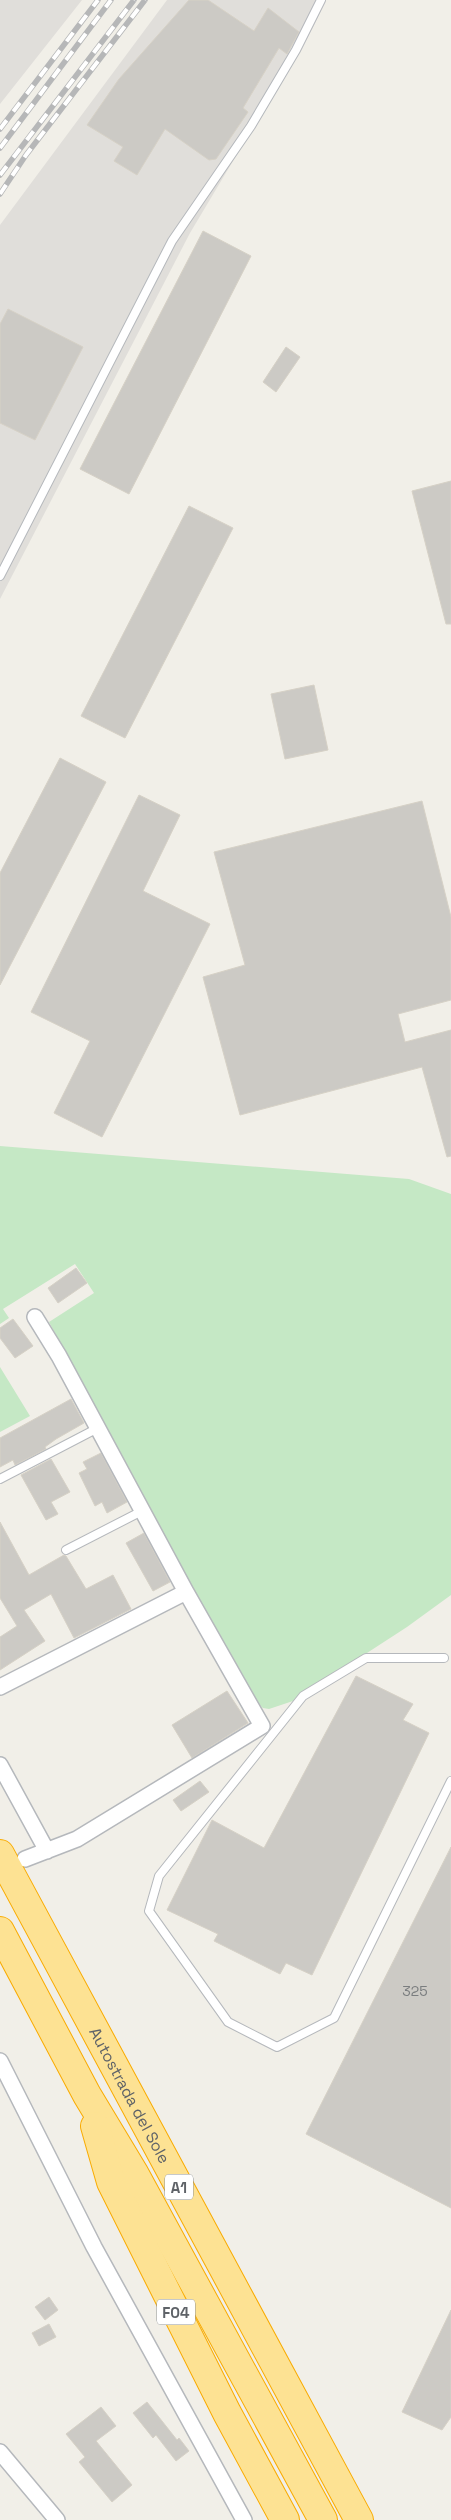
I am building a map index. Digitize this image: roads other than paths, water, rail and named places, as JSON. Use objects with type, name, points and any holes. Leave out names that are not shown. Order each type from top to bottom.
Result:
[{"type":"highway","name":"Autostrada del Sole","points":[[12,1857],[360,2520]]},
{"type":"highway","name":"Autostrada del Sole","points":[[0,1931],[87,2095],[134,2173],[323,2520]]},
{"type":"highway","name":"F04","points":[[87,2095],[111,2182],[227,2414],[285,2520]]},
{"type":"street","points":[[12,1857],[47,1850],[77,1839],[262,1726],[186,1592],[98,1428],[35,1318]]},
{"type":"street","points":[[0,1687],[186,1592]]},
{"type":"street","points":[[0,1765],[47,1850]]},
{"type":"street","points":[[0,2062],[94,2247],[244,2520]]},
{"type":"street","points":[[0,2452],[57,2520]]},
{"type":"lane","points":[[0,576],[172,240],[251,126],[296,50],[322,0]]},
{"type":"lane","points":[[0,1479],[98,1428]]},
{"type":"lane","points":[[66,1550],[142,1511]]},
{"type":"lane","points":[[444,1658],[366,1658],[303,1696],[159,1876],[150,1911],[228,2022],[277,2047],[334,2018],[451,1781]]},
{"type":"railway","points":[[0,129],[98,0]]},
{"type":"railway","points":[[0,148],[111,0]]},
{"type":"railway","points":[[0,175],[134,0]]},
{"type":"railway","points":[[0,194],[26,155],[145,0]]}]
